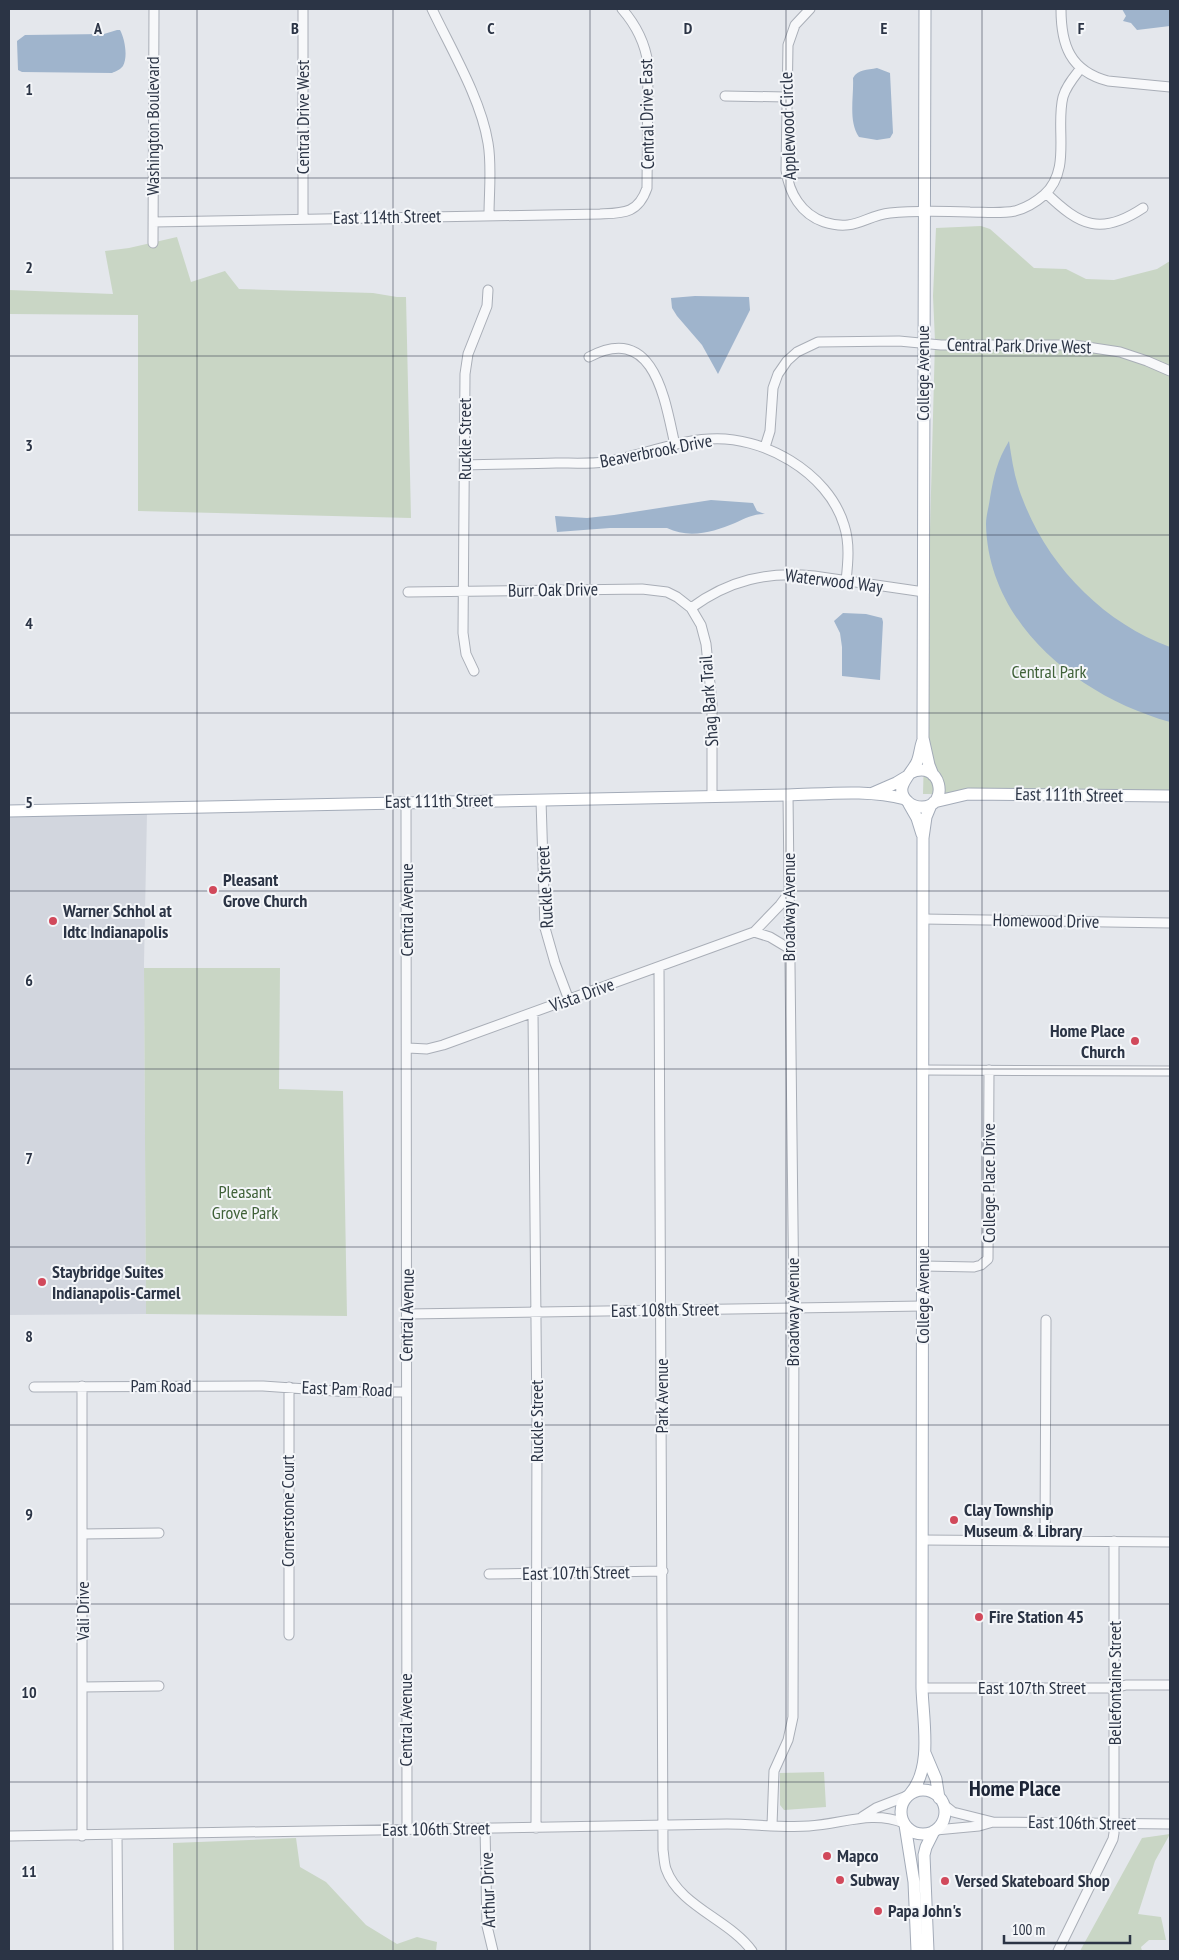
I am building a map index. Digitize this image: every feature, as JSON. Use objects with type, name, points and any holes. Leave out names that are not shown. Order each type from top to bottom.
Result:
[{"type":"main road","name":"College Avenue","points":[[925,9],[923,738],[929,765],[935,777]]},
{"type":"main road","name":"College Avenue","points":[[908,775],[918,757],[923,738]]},
{"type":"main road","points":[[922,770],[935,777],[940,791],[932,803],[920,808],[907,802],[902,788],[908,775],[922,770]]},
{"type":"main road","name":"East 111th Street","points":[[869,794],[890,786],[908,775]]},
{"type":"main road","name":"East 111th Street","points":[[935,777],[952,790],[968,794],[1170,796]]},
{"type":"main road","name":"East 111th Street","points":[[9,810],[869,794],[890,796],[907,802]]},
{"type":"main road","name":"East 111th Street","points":[[932,803],[968,794]]},
{"type":"main road","name":"College Avenue","points":[[907,802],[917,818],[923,838]]},
{"type":"main road","name":"College Avenue","points":[[909,1795],[916,1787],[923,1773],[925,1753],[922,1688],[924,1266],[922,1070],[923,838],[926,817],[932,803]]},
{"type":"main road","name":"College Avenue","points":[[925,1753],[936,1779],[941,1801]]},
{"type":"main road","points":[[917,1951],[914,1882],[901,1809],[909,1795],[919,1790],[926,1790],[935,1794],[941,1801],[944,1816],[926,1847],[924,1856],[928,1951]]},
{"type":"main road","points":[[905,1824],[910,1830],[918,1833],[935,1830]]},
{"type":"street","name":"Washington Boulevard","points":[[153,243],[154,9]]},
{"type":"street","points":[[432,9],[482,117],[489,160],[489,215]]},
{"type":"street","name":"Central Drive East","points":[[622,9],[637,29],[646,52],[648,171],[647,188],[642,200],[636,207],[622,213]]},
{"type":"street","name":"Applewood Circle","points":[[810,9],[800,19],[790,34],[786,58],[787,178],[793,195],[802,208],[823,222],[853,225],[888,213],[1006,212],[1025,208],[1046,193]]},
{"type":"street","points":[[1061,9],[1062,34],[1065,44],[1069,53],[1081,68],[1098,78],[1108,81],[1170,87]]},
{"type":"street","name":"Central Drive West","points":[[303,12],[303,219]]},
{"type":"street","points":[[1081,68],[1071,80],[1064,95],[1061,112],[1060,165],[1046,193],[1074,217],[1092,224],[1120,222],[1143,208]]},
{"type":"street","points":[[726,96],[786,97]]},
{"type":"street","name":"East 114th Street","points":[[153,222],[622,213]]},
{"type":"street","name":"Ruckle Street","points":[[474,671],[464,645],[464,404],[466,361],[487,306],[488,290]]},
{"type":"street","name":"Central Park Drive West","points":[[765,447],[770,431],[775,381],[782,367],[797,352],[810,344],[826,341],[899,341],[941,345],[1088,346],[1138,357],[1170,371]]},
{"type":"street","points":[[588,357],[600,352],[619,349],[634,353],[644,360],[655,373],[660,384],[674,445]]},
{"type":"street","name":"Beaverbrook Drive","points":[[465,465],[599,462],[674,445],[719,438],[735,439],[765,447],[780,454],[814,478],[829,494],[847,534],[848,563],[846,581]]},
{"type":"street","name":"Waterwood Way","points":[[691,608],[711,595],[739,582],[767,575],[796,574],[924,592]]},
{"type":"street","name":"Burr Oak Drive","points":[[408,592],[654,589],[677,597],[691,608]]},
{"type":"street","name":"Shag Bark Trail","points":[[691,608],[701,625],[706,644],[713,734],[712,796]]},
{"type":"street","name":"Broadway Avenue","points":[[772,1825],[773,1774],[788,1740],[793,1717],[794,1308],[788,795]]},
{"type":"street","name":"Ruckle Street","points":[[541,800],[545,928],[569,1000]]},
{"type":"street","name":"Central Avenue","points":[[406,802],[408,1048],[406,1392],[407,1829]]},
{"type":"street","name":"Vista Drive","points":[[408,1048],[436,1047],[754,932],[780,905],[789,892]]},
{"type":"street","name":"Homewood Drive","points":[[923,919],[1170,923]]},
{"type":"street","points":[[754,932],[770,937],[790,949]]},
{"type":"street","name":"Park Avenue","points":[[659,967],[664,1826],[662,1842],[666,1869],[675,1884],[687,1897],[744,1940],[752,1951]]},
{"type":"street","name":"Ruckle Street","points":[[533,1013],[536,1312],[536,1828]]},
{"type":"street","points":[[922,1070],[1170,1071]]},
{"type":"street","name":"College Place Drive","points":[[924,1266],[974,1267],[983,1264],[988,1259],[989,1070]]},
{"type":"street","name":"East 108th Street","points":[[407,1314],[923,1306]]},
{"type":"street","points":[[1045,1540],[1046,1320]]},
{"type":"street","name":"Pam Road","points":[[34,1386],[289,1387]]},
{"type":"street","name":"Vali Drive","points":[[82,1386],[82,1836]]},
{"type":"street","name":"East Pam Road","points":[[289,1387],[350,1392],[406,1392]]},
{"type":"street","name":"Cornerstone Court","points":[[288,1635],[289,1387]]},
{"type":"street","points":[[82,1534],[159,1533]]},
{"type":"street","points":[[923,1540],[1170,1542]]},
{"type":"street","name":"Bellefontaine Street","points":[[1058,1951],[1113,1839],[1114,1541]]},
{"type":"street","name":"East 107th Street","points":[[490,1574],[663,1571]]},
{"type":"street","name":"East 107th Street","points":[[922,1688],[1115,1688],[1126,1684],[1170,1685]]},
{"type":"street","points":[[83,1688],[159,1686]]},
{"type":"street","name":"East 106th Street","points":[[862,1817],[876,1808],[909,1795]]},
{"type":"street","name":"East 106th Street","points":[[941,1801],[953,1812],[993,1822],[1170,1824]]},
{"type":"street","name":"East 106th Street","points":[[9,1836],[486,1828],[808,1826],[843,1822],[862,1817],[887,1817],[905,1824]]},
{"type":"street","name":"East 106th Street","points":[[935,1830],[979,1826],[993,1822]]},
{"type":"street","name":"Arthur Drive","points":[[486,1828],[487,1926],[493,1951]]},
{"type":"street","points":[[117,1835],[118,1951]]},
{"type":"shaded area","points":[[147,813],[144,963],[146,1314],[9,1315],[9,816]]},
{"type":"green space","name":"Central Park","points":[[981,226],[990,229],[1034,268],[1066,269],[1086,279],[1114,280],[1157,269],[1170,261],[1170,795],[923,794],[935,341],[933,296],[936,228]]},
{"type":"green space","points":[[177,237],[191,282],[225,271],[239,289],[373,293],[406,297],[411,518],[138,511],[138,315],[9,314],[9,290],[113,294],[105,251],[129,248]]},
{"type":"green space","name":"Pleasant Grove Park","points":[[144,968],[280,968],[279,1089],[343,1091],[347,1316],[146,1314]]},
{"type":"green space","points":[[824,1772],[826,1807],[784,1810],[780,1805],[780,1773]]},
{"type":"green space","points":[[1170,1834],[1155,1861],[1138,1914],[1161,1917],[1166,1940],[1149,1940],[1141,1947],[1142,1951],[1080,1951],[1142,1838]]},
{"type":"green space","points":[[296,1838],[300,1867],[326,1882],[366,1925],[397,1944],[417,1937],[437,1942],[436,1951],[174,1951],[173,1843]]},
{"type":"water","points":[[1122,9],[1170,9],[1170,26],[1137,30],[1131,23],[1123,21],[1126,16]]},
{"type":"water","points":[[120,30],[123,38],[125,62],[122,67],[112,73],[22,72],[18,70],[17,41],[25,35],[104,34]]},
{"type":"water","points":[[877,68],[890,73],[893,133],[890,138],[877,140],[859,137],[854,124],[852,109],[853,78],[860,71]]},
{"type":"water","points":[[695,296],[749,297],[750,310],[718,374],[702,345],[672,308],[671,298]]},
{"type":"water","points":[[1009,441],[1020,493],[1047,547],[1063,569],[1101,607],[1123,623],[1170,647],[1170,722],[1136,710],[1104,695],[1073,675],[1045,652],[1021,624],[1003,594],[991,560],[986,524],[995,475]]},
{"type":"water","points":[[711,500],[753,503],[757,511],[765,514],[746,518],[719,529],[693,534],[667,528],[610,528],[557,532],[555,516],[587,518]]},
{"type":"water","points":[[843,613],[866,614],[882,618],[880,680],[842,676],[840,633],[834,621]]},
{"type":"place","name":"Pleasant Grove Church","points":[[213,890]]},
{"type":"place","name":"Warner Schhol at Idtc Indianapolis","points":[[53,921]]},
{"type":"place","name":"Home Place Church","points":[[1135,1041]]},
{"type":"place","name":"Staybridge Suites Indianapolis-Carmel","points":[[42,1282]]},
{"type":"place","name":"Clay Township Museum & Library","points":[[954,1520]]},
{"type":"place","name":"Fire Station 45","points":[[979,1617]]},
{"type":"place","name":"Mapco","points":[[827,1856]]},
{"type":"place","name":"Subway","points":[[840,1880]]},
{"type":"place","name":"Versed Skateboard Shop","points":[[945,1881]]},
{"type":"place","name":"Papa John's","points":[[878,1911]]},
{"type":"district","name":"Home Place","points":[[1015,1788]]}]
